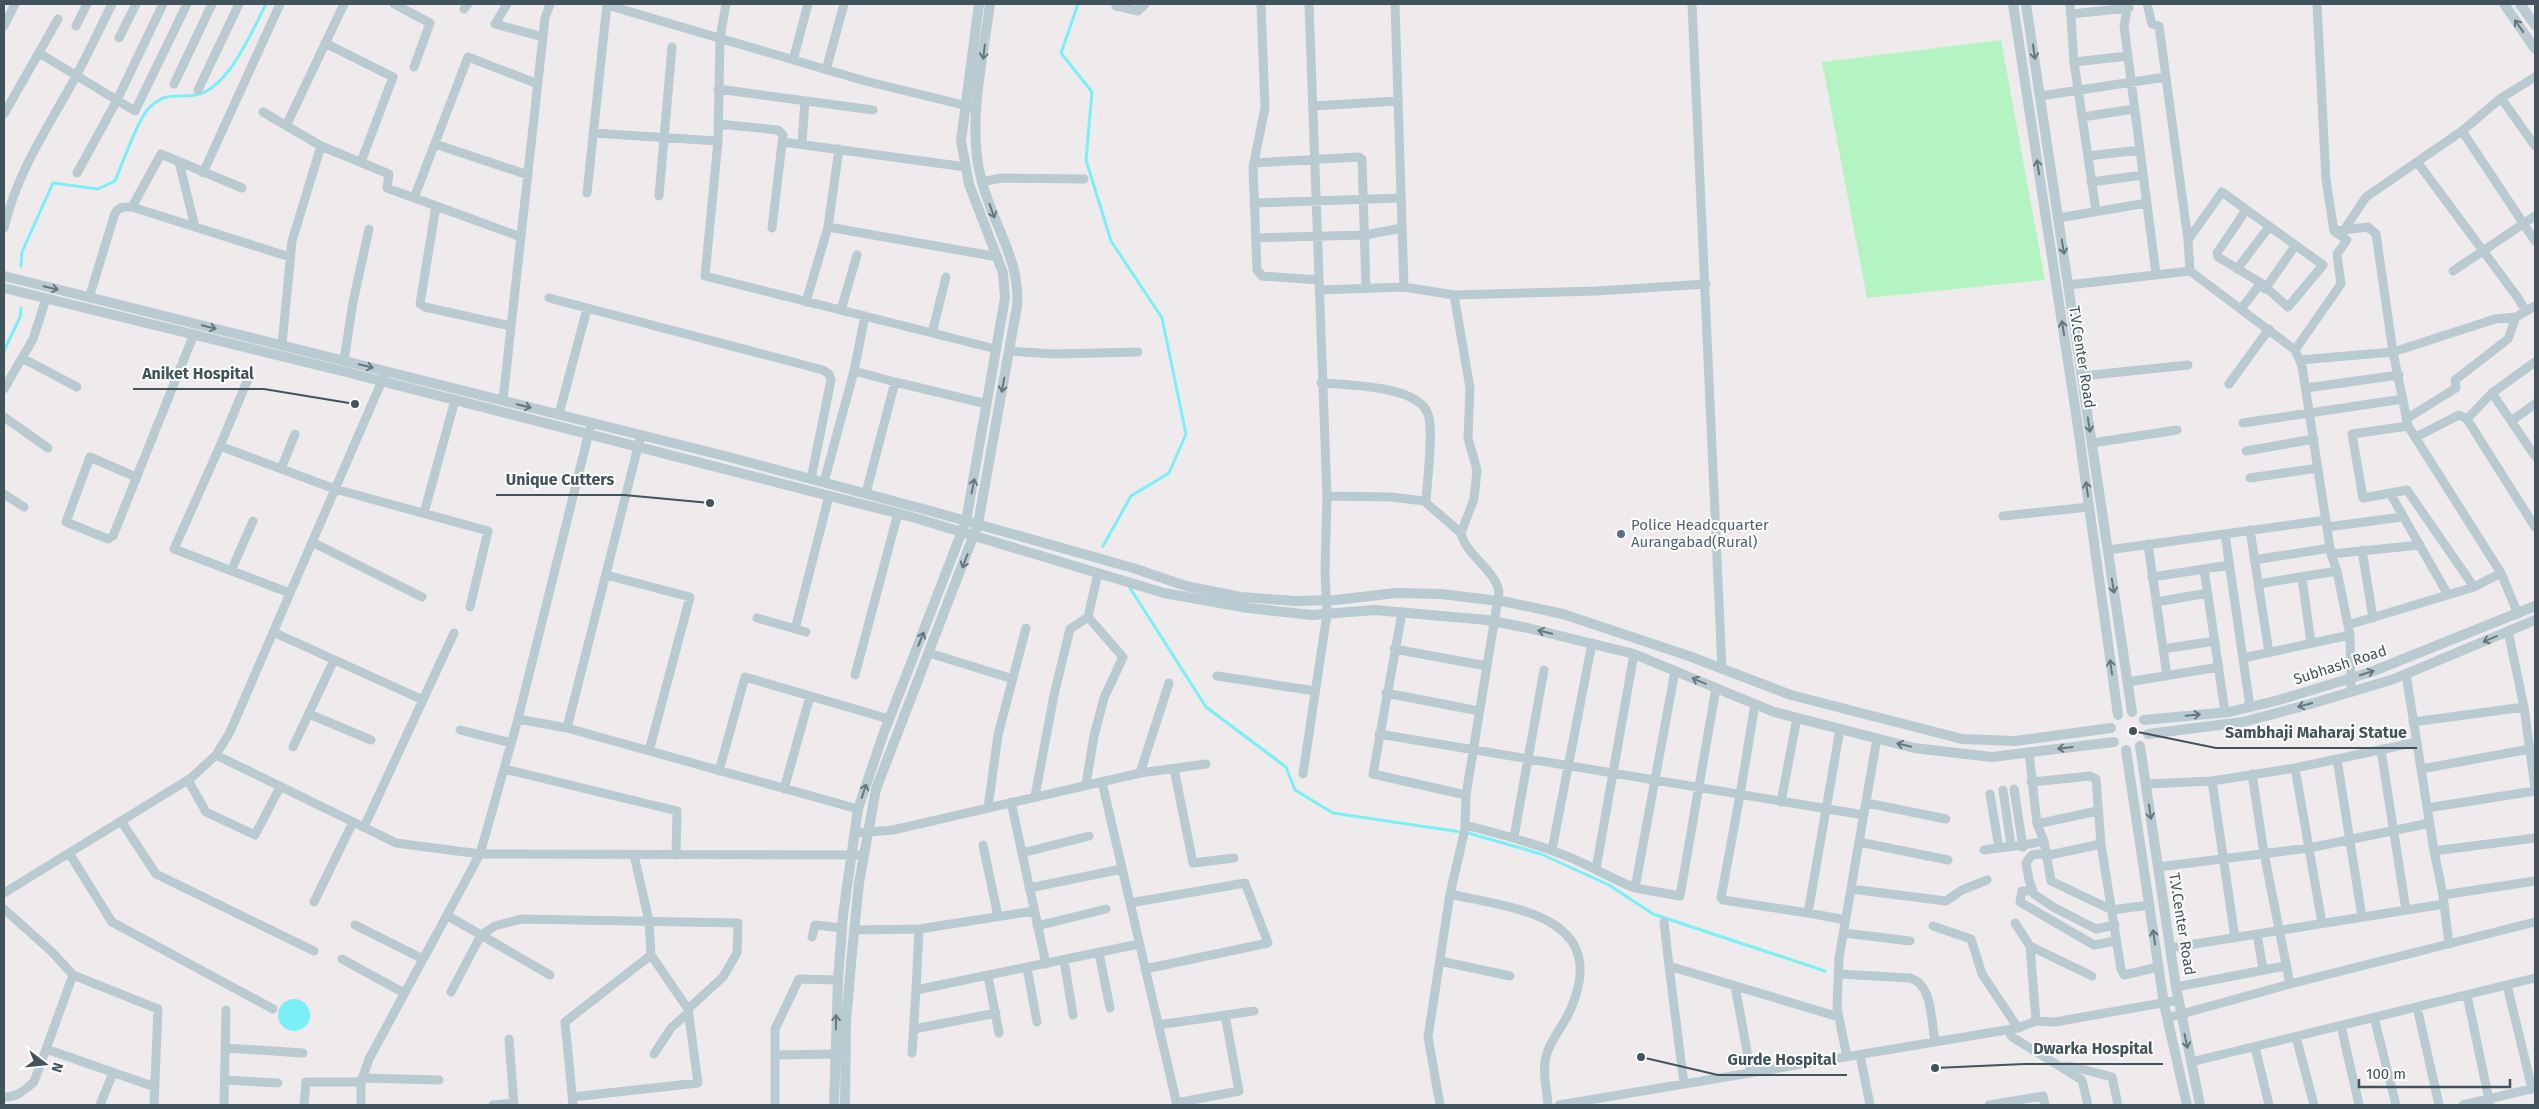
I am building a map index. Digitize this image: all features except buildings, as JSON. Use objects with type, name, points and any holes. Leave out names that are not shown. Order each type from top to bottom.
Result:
[{"type":"street","points":[[4,26],[15,4]]},
{"type":"street","points":[[76,26],[87,4]]},
{"type":"street","points":[[4,228],[11,196],[22,172],[76,76],[112,4]]},
{"type":"street","points":[[119,38],[136,4]]},
{"type":"street","points":[[77,173],[117,100],[163,4]]},
{"type":"street","points":[[39,53],[135,111],[186,4]]},
{"type":"street","points":[[174,84],[212,4]]},
{"type":"street","points":[[198,90],[238,4]]},
{"type":"street","points":[[203,173],[280,4]]},
{"type":"street","points":[[286,126],[344,4]]},
{"type":"street","points":[[394,4],[407,7],[430,23],[414,67]]},
{"type":"street","points":[[507,4],[495,24],[543,37]]},
{"type":"street","points":[[503,400],[545,18],[550,4]]},
{"type":"street","points":[[587,192],[607,4],[826,70],[977,108]]},
{"type":"street","points":[[726,4],[720,38],[718,141],[705,276],[996,349]]},
{"type":"street","points":[[794,60],[808,4]]},
{"type":"street","points":[[826,70],[844,4]]},
{"type":"street","points":[[834,1105],[838,980],[842,928],[858,809],[889,719],[966,521],[1005,298],[1003,273],[969,184],[961,141],[978,4]]},
{"type":"street","points":[[845,1105],[846,1022],[854,930],[864,855],[876,789],[978,524],[1018,290],[1016,274],[982,182],[974,138],[990,4]]},
{"type":"street","points":[[1116,6],[1138,11],[1145,4]]},
{"type":"street","points":[[1261,4],[1265,108],[1254,163],[1254,203],[1259,274],[1319,280]]},
{"type":"street","points":[[1303,774],[1327,614],[1327,496],[1309,4]]},
{"type":"street","points":[[1395,4],[1404,288]]},
{"type":"street","points":[[1692,4],[1722,669]]},
{"type":"street","name":"T.V.Center Road","points":[[2013,4],[2089,507],[2118,715]]},
{"type":"street","name":"T.V.Center Road","points":[[2026,4],[2132,712]]},
{"type":"street","points":[[2070,4],[2074,62],[2096,211]]},
{"type":"street","points":[[2147,4],[2152,24],[2159,26],[2188,240],[2190,271]]},
{"type":"street","points":[[2295,350],[2341,284],[2337,254],[2347,240],[2334,231],[2326,180],[2317,4]]},
{"type":"street","points":[[2504,4],[2535,49]]},
{"type":"street","points":[[2520,4],[2535,25]]},
{"type":"street","points":[[2071,14],[2128,6],[2124,26],[2156,274]]},
{"type":"street","points":[[4,114],[58,19]]},
{"type":"street","points":[[325,43],[393,77],[361,162]]},
{"type":"street","points":[[658,196],[672,47]]},
{"type":"street","points":[[2074,62],[2128,56]]},
{"type":"street","points":[[414,198],[468,57],[538,84]]},
{"type":"street","points":[[2040,96],[2166,77]]},
{"type":"street","points":[[2344,230],[2366,197],[2462,132],[2501,98],[2535,77]]},
{"type":"street","points":[[718,89],[873,110]]},
{"type":"street","points":[[2501,98],[2535,146]]},
{"type":"street","points":[[802,144],[805,101]]},
{"type":"street","points":[[1313,106],[1398,101]]},
{"type":"street","points":[[2082,117],[2134,109]]},
{"type":"street","points":[[263,112],[321,146],[389,174],[387,188],[521,237]]},
{"type":"street","points":[[718,124],[778,130],[783,135],[772,228]]},
{"type":"street","points":[[2462,132],[2535,241]]},
{"type":"street","points":[[593,133],[718,141]]},
{"type":"street","points":[[783,142],[966,166]]},
{"type":"street","points":[[435,144],[528,174]]},
{"type":"street","points":[[282,345],[292,241],[321,146]]},
{"type":"street","points":[[806,302],[828,227],[839,149]]},
{"type":"street","points":[[2088,156],[2140,150]]},
{"type":"street","points":[[132,207],[161,154],[242,188]]},
{"type":"street","points":[[1254,163],[1362,159],[1366,289]]},
{"type":"street","points":[[179,162],[195,227]]},
{"type":"street","points":[[2300,360],[2393,352],[2496,320],[2516,317],[2532,310],[2518,298],[2483,253],[2418,163]]},
{"type":"street","points":[[2091,182],[2143,175]]},
{"type":"street","points":[[982,182],[1002,178],[1084,179]]},
{"type":"street","points":[[2188,240],[2222,192],[2246,210],[2268,227],[2323,264],[2288,307],[2263,286],[2218,257],[2217,253],[2246,210]]},
{"type":"street","points":[[1254,203],[1401,198]]},
{"type":"street","points":[[2058,218],[2147,203]]},
{"type":"street","points":[[436,206],[420,304],[425,307],[511,326]]},
{"type":"street","points":[[89,298],[118,208],[132,207],[290,257]]},
{"type":"street","points":[[2453,271],[2483,253],[2535,216]]},
{"type":"street","points":[[828,227],[998,257]]},
{"type":"street","points":[[2237,269],[2268,227]]},
{"type":"street","points":[[2334,231],[2368,227],[2376,234],[2393,352],[2407,422],[2501,573],[2518,614]]},
{"type":"street","points":[[1256,238],[1365,235],[1402,228]]},
{"type":"street","points":[[344,361],[353,302],[370,229]]},
{"type":"street","points":[[2241,309],[2263,286],[2295,246]]},
{"type":"street","points":[[841,310],[857,255]]},
{"type":"street","points":[[2068,285],[2190,271],[2295,350],[2300,360],[2306,388],[2331,551],[2350,635],[2349,679],[2351,692]]},
{"type":"street","points":[[4,276],[344,361],[455,400],[898,513],[1164,593],[1203,601],[1312,615],[1375,610],[1494,621],[1634,654],[1755,704],[1797,718],[1914,748],[1992,757],[2114,742]]},
{"type":"street","points":[[932,333],[946,276]]},
{"type":"street","points":[[1319,290],[1404,288],[1454,295],[1597,291],[1706,284]]},
{"type":"street","points":[[4,288],[194,334],[503,400],[592,422],[866,493],[1186,586],[1241,597],[1295,601],[1396,593],[1441,594],[1498,601],[1563,614],[1791,695],[1962,739],[2015,741],[2110,728]]},
{"type":"street","points":[[1454,295],[1470,388],[1468,438],[1477,470],[1474,499],[1461,533]]},
{"type":"street","points":[[549,298],[823,370],[829,374],[831,380],[811,479]]},
{"type":"street","points":[[4,389],[33,340],[46,299]]},
{"type":"street","points":[[559,414],[587,308]]},
{"type":"street","points":[[824,482],[854,371],[865,316]]},
{"type":"street","points":[[2474,587],[2407,490],[2363,498],[2352,434],[2407,422],[2456,388],[2455,380],[2508,339],[2516,317]]},
{"type":"street","points":[[1000,329],[1012,331]]},
{"type":"street","points":[[2229,384],[2269,330]]},
{"type":"street","points":[[136,477],[90,457],[66,522],[110,539],[136,477],[194,334]]},
{"type":"street","points":[[1009,351],[1046,354],[1138,352]]},
{"type":"street","points":[[22,358],[77,387]]},
{"type":"street","points":[[2467,419],[2492,393],[2535,362]]},
{"type":"street","points":[[2082,376],[2188,365]]},
{"type":"street","points":[[854,371],[987,404]]},
{"type":"street","points":[[2306,388],[2399,375]]},
{"type":"street","points":[[4,893],[188,780],[216,756],[230,732],[384,376]]},
{"type":"street","points":[[248,379],[174,549],[290,593]]},
{"type":"street","points":[[866,493],[895,382]]},
{"type":"street","points":[[1322,383],[1372,386],[1396,392],[1420,403],[1425,408],[1429,424],[1426,502]]},
{"type":"street","points":[[2492,393],[2511,421],[2532,446],[2535,456]]},
{"type":"street","points":[[2243,423],[2403,398]]},
{"type":"street","points":[[424,514],[455,400]]},
{"type":"street","points":[[2511,421],[2535,404]]},
{"type":"street","points":[[2416,437],[2459,415],[2467,419],[2535,527]]},
{"type":"street","points":[[4,417],[48,448]]},
{"type":"street","points":[[361,1105],[362,1080],[369,1059],[480,854],[518,719],[592,422]]},
{"type":"street","points":[[2092,443],[2177,430]]},
{"type":"street","points":[[281,469],[295,434]]},
{"type":"street","points":[[567,728],[641,435]]},
{"type":"street","points":[[2246,451],[2314,438]]},
{"type":"street","points":[[220,446],[335,489],[488,531],[470,607]]},
{"type":"street","points":[[2250,478],[2318,468]]},
{"type":"street","points":[[2390,493],[2448,595]]},
{"type":"street","points":[[4,494],[24,507]]},
{"type":"street","points":[[795,629],[830,496]]},
{"type":"street","points":[[1327,496],[1391,497],[1426,502],[1446,522],[1461,533],[1468,547],[1496,584],[1498,601],[1472,750],[1466,795],[1465,831],[1450,894],[1428,1036],[1440,1105]]},
{"type":"street","points":[[2003,516],[2089,507]]},
{"type":"street","points":[[855,675],[898,513]]},
{"type":"street","points":[[2108,550],[2250,530],[2402,517]]},
{"type":"street","points":[[230,571],[253,521]]},
{"type":"street","points":[[2250,530],[2269,652]]},
{"type":"street","points":[[2225,534],[2250,707]]},
{"type":"street","points":[[312,542],[422,597]]},
{"type":"street","points":[[2148,544],[2167,676]]},
{"type":"street","points":[[2254,560],[2331,551],[2420,545]]},
{"type":"street","points":[[2362,550],[2373,618]]},
{"type":"street","points":[[2152,577],[2230,565]]},
{"type":"street","points":[[2204,569],[2225,712]]},
{"type":"street","points":[[2258,584],[2337,571]]},
{"type":"street","points":[[1035,796],[1054,695],[1068,637],[1070,630],[1088,617],[1098,573]]},
{"type":"street","points":[[2348,625],[2474,587],[2501,573]]},
{"type":"street","points":[[606,575],[690,597],[650,751]]},
{"type":"street","points":[[2302,578],[2311,643]]},
{"type":"street","points":[[2156,602],[2208,594]]},
{"type":"street","name":"Subhash Road","points":[[2144,720],[2225,712],[2250,707],[2349,679],[2451,642],[2535,606]]},
{"type":"street","points":[[1402,613],[1386,693],[1374,776],[1466,795]]},
{"type":"street","points":[[1086,784],[1094,736],[1104,698],[1123,657],[1088,617]]},
{"type":"street","points":[[757,618],[806,632]]},
{"type":"street","name":"Subhash Road","points":[[2148,734],[2243,722],[2351,692],[2406,674],[2535,620]]},
{"type":"street","points":[[988,808],[998,735],[1026,628]]},
{"type":"street","points":[[2427,808],[2535,790],[2524,707],[2508,631]]},
{"type":"street","points":[[272,632],[423,700]]},
{"type":"street","points":[[364,827],[454,633]]},
{"type":"street","points":[[2243,658],[2350,635]]},
{"type":"street","points":[[2163,648],[2215,641]]},
{"type":"street","points":[[1552,850],[1592,643]]},
{"type":"street","points":[[1394,649],[1487,666]]},
{"type":"street","points":[[929,653],[1012,678]]},
{"type":"street","points":[[1596,868],[1634,654]]},
{"type":"street","points":[[294,747],[334,660]]},
{"type":"street","points":[[2128,682],[2219,667]]},
{"type":"street","points":[[1514,837],[1544,670]]},
{"type":"street","points":[[1635,888],[1675,671]]},
{"type":"street","points":[[2406,674],[2434,851],[2444,900],[2449,944]]},
{"type":"street","points":[[1218,676],[1315,691]]},
{"type":"street","points":[[719,770],[745,677],[889,719]]},
{"type":"street","points":[[1140,773],[1169,682]]},
{"type":"street","points":[[1465,831],[1514,837],[1596,868],[1614,880],[1635,888],[1680,896],[1716,688]]},
{"type":"street","points":[[1386,693],[1479,711]]},
{"type":"street","points":[[784,789],[810,696]]},
{"type":"street","points":[[1755,704],[1721,899],[1846,920]]},
{"type":"street","points":[[2414,722],[2524,707]]},
{"type":"street","points":[[2132,712],[2144,720],[2148,734],[2140,746],[2126,750],[2114,742],[2110,728],[2118,715],[2132,712]]},
{"type":"street","points":[[309,714],[371,740]]},
{"type":"street","points":[[1781,802],[1797,718]]},
{"type":"street","points":[[518,719],[567,728],[858,809]]},
{"type":"street","points":[[1808,913],[1840,729]]},
{"type":"street","points":[[460,730],[511,743]]},
{"type":"street","points":[[1379,734],[1864,815]]},
{"type":"street","points":[[1847,1057],[1839,1017],[1839,974],[1846,920],[1877,738]]},
{"type":"street","points":[[2146,784],[2212,780],[2295,768],[2417,742]]},
{"type":"street","name":"T.V.Center Road","points":[[2140,746],[2176,987],[2200,1105]]},
{"type":"street","points":[[2421,769],[2530,749]]},
{"type":"street","name":"T.V.Center Road","points":[[2126,750],[2164,1004],[2187,1105]]},
{"type":"street","points":[[2381,750],[2406,910]]},
{"type":"street","points":[[2029,752],[2037,824],[2044,841],[2051,882],[2112,910],[2149,905]]},
{"type":"street","points":[[216,756],[396,842],[480,854],[864,855]]},
{"type":"street","points":[[2337,759],[2362,917]]},
{"type":"street","points":[[855,833],[893,830],[1086,784],[1140,773],[1206,764]]},
{"type":"street","points":[[504,768],[677,811],[676,855]]},
{"type":"street","points":[[2295,768],[2322,923]]},
{"type":"street","points":[[1174,769],[1192,863],[1234,858]]},
{"type":"street","points":[[2252,774],[2264,853],[2290,984]]},
{"type":"street","points":[[2031,782],[2093,776],[2096,779],[2101,844],[2116,940],[2124,975],[2158,966]]},
{"type":"street","points":[[188,780],[206,812],[255,835],[280,786]]},
{"type":"street","points":[[2212,780],[2235,938]]},
{"type":"street","points":[[1102,782],[1177,1104],[1239,1091],[1225,1015]]},
{"type":"street","points":[[2014,789],[2023,847]]},
{"type":"street","points":[[2003,790],[2012,846]]},
{"type":"street","points":[[1990,794],[1999,848]]},
{"type":"street","points":[[1011,802],[1046,964]]},
{"type":"street","points":[[1867,803],[1946,819]]},
{"type":"street","points":[[2037,824],[2097,810]]},
{"type":"street","points":[[121,821],[156,874],[314,951]]},
{"type":"street","points":[[314,902],[353,822]]},
{"type":"street","points":[[2158,867],[2309,848],[2430,823]]},
{"type":"street","points":[[1022,853],[1089,836]]},
{"type":"street","points":[[2434,851],[2535,838]]},
{"type":"street","points":[[1984,850],[2012,846],[2023,847],[2044,841]]},
{"type":"street","points":[[1859,842],[1948,860]]},
{"type":"street","points":[[983,844],[998,916]]},
{"type":"street","points":[[2101,844],[2046,855],[2032,855],[2026,863],[2034,894],[2053,907],[2096,930],[2115,925]]},
{"type":"street","points":[[69,853],[112,922],[273,1009]]},
{"type":"street","points":[[634,855],[649,921],[651,955],[689,1011],[698,1083],[573,1101],[565,1022],[651,955]]},
{"type":"street","points":[[1029,888],[1122,869]]},
{"type":"street","points":[[1851,889],[1946,901],[1962,890],[1987,880]]},
{"type":"street","points":[[2170,948],[2406,910],[2535,881]]},
{"type":"street","points":[[1130,904],[1245,883],[1268,943],[1145,969]]},
{"type":"street","points":[[2033,890],[2022,891],[2020,902],[2094,945],[2116,940]]},
{"type":"street","points":[[1450,894],[1524,911],[1562,929],[1572,939],[1578,954],[1580,973],[1573,1005],[1546,1055],[1545,1071],[1548,1105]]},
{"type":"street","points":[[4,909],[52,952],[73,975],[158,1009],[154,1105]]},
{"type":"street","points":[[1037,926],[1106,909]]},
{"type":"street","points":[[854,930],[919,929],[1034,911]]},
{"type":"street","points":[[448,916],[550,975]]},
{"type":"street","points":[[451,992],[480,935],[495,926],[521,919],[738,923],[737,953],[723,977],[671,1028],[654,1054]]},
{"type":"street","points":[[1664,922],[1684,1084]]},
{"type":"street","points":[[2167,1018],[2290,984],[2535,922]]},
{"type":"street","points":[[2015,923],[2030,946],[2036,1020]]},
{"type":"street","points":[[356,925],[423,959]]},
{"type":"street","points":[[812,937],[815,925],[842,928]]},
{"type":"street","points":[[1933,926],[1971,939],[1982,974],[2018,1028]]},
{"type":"street","points":[[912,1053],[919,929]]},
{"type":"street","points":[[1844,933],[1910,941]]},
{"type":"street","points":[[2258,934],[2263,969]]},
{"type":"street","points":[[916,990],[1139,944]]},
{"type":"street","points":[[2030,946],[2092,976]]},
{"type":"street","points":[[1099,953],[1110,1008]]},
{"type":"street","points":[[342,959],[404,993]]},
{"type":"street","points":[[1064,960],[1073,1015]]},
{"type":"street","points":[[1440,961],[1510,976]]},
{"type":"street","points":[[1669,966],[1839,1017]]},
{"type":"street","points":[[2176,987],[2286,966]]},
{"type":"street","points":[[1026,968],[1037,1022]]},
{"type":"street","points":[[1839,974],[1910,978],[1920,982],[1926,992],[1935,1042]]},
{"type":"street","points":[[4,1097],[11,1098],[34,1082],[73,975]]},
{"type":"street","points":[[988,976],[999,1033]]},
{"type":"street","points":[[775,1105],[775,1029],[799,978],[838,980]]},
{"type":"street","points":[[2191,1062],[2535,978]]},
{"type":"street","points":[[2463,1105],[2490,1102],[2534,1089],[2507,985]]},
{"type":"street","points":[[1735,986],[1751,1073]]},
{"type":"street","points":[[2467,995],[2490,1102]]},
{"type":"street","points":[[1559,1105],[1602,1102],[1684,1084],[2008,1030],[2036,1020],[2055,1022],[2179,1000]]},
{"type":"street","points":[[2417,1007],[2439,1105]]},
{"type":"street","points":[[224,1105],[226,1010]]},
{"type":"street","points":[[1158,1026],[1254,1011]]},
{"type":"street","points":[[914,1028],[996,1013]]},
{"type":"street","points":[[2374,1018],[2396,1105]]},
{"type":"street","points":[[2341,1026],[2359,1105]]},
{"type":"street","points":[[2008,1030],[2012,1037],[2082,1080],[2088,1105]]},
{"type":"street","points":[[2296,1037],[2314,1105]]},
{"type":"street","points":[[493,1105],[514,1104],[508,1039]]},
{"type":"street","points":[[2255,1047],[2269,1105]]},
{"type":"street","points":[[225,1048],[303,1053]]},
{"type":"street","points":[[46,1049],[155,1087]]},
{"type":"street","points":[[775,1055],[835,1054]]},
{"type":"street","points":[[1860,1055],[1870,1105]]},
{"type":"street","points":[[2062,1067],[2070,1066],[2112,1077],[2118,1105]]},
{"type":"street","points":[[100,1105],[113,1072]]},
{"type":"street","points":[[224,1080],[278,1083]]},
{"type":"street","points":[[304,1105],[306,1082],[439,1080]]},
{"type":"street","points":[[1989,1105],[2043,1096],[2045,1105]]},
{"type":"green space","points":[[2001,40],[2045,280],[1867,298],[1822,62]]},
{"type":"water","points":[[294,999],[300,1000],[305,1004],[309,1009],[309,1021],[305,1026],[300,1030],[294,1031],[288,1030],[283,1026],[279,1021],[278,1015],[279,1009],[283,1004],[288,1000]]},
{"type":"waterway","points":[[21,266],[22,252],[53,183],[98,189],[115,181],[135,131],[149,108],[166,97],[195,95],[207,91],[218,82],[238,58],[266,4]]},
{"type":"waterway","points":[[1078,4],[1061,53],[1092,92],[1086,160],[1111,241],[1162,318],[1186,434],[1169,473],[1131,496],[1103,546]]},
{"type":"waterway","points":[[4,351],[20,317],[21,308]]},
{"type":"waterway","points":[[1130,588],[1206,707],[1286,767],[1295,790],[1333,813],[1468,833],[1541,854],[1609,885],[1653,914],[1825,971]]},
{"type":"place","name":"Aniket Hospital","points":[[355,404]]},
{"type":"place","name":"Unique Cutters","points":[[710,503]]},
{"type":"place","name":"Police Headcquarter Aurangabad(Rural)","points":[[1621,534]]},
{"type":"place","name":"Sambhaji Maharaj Statue","points":[[2133,731]]},
{"type":"place","name":"Gurde Hospital","points":[[1641,1057]]},
{"type":"place","name":"Dwarka Hospital","points":[[1935,1068]]}]
